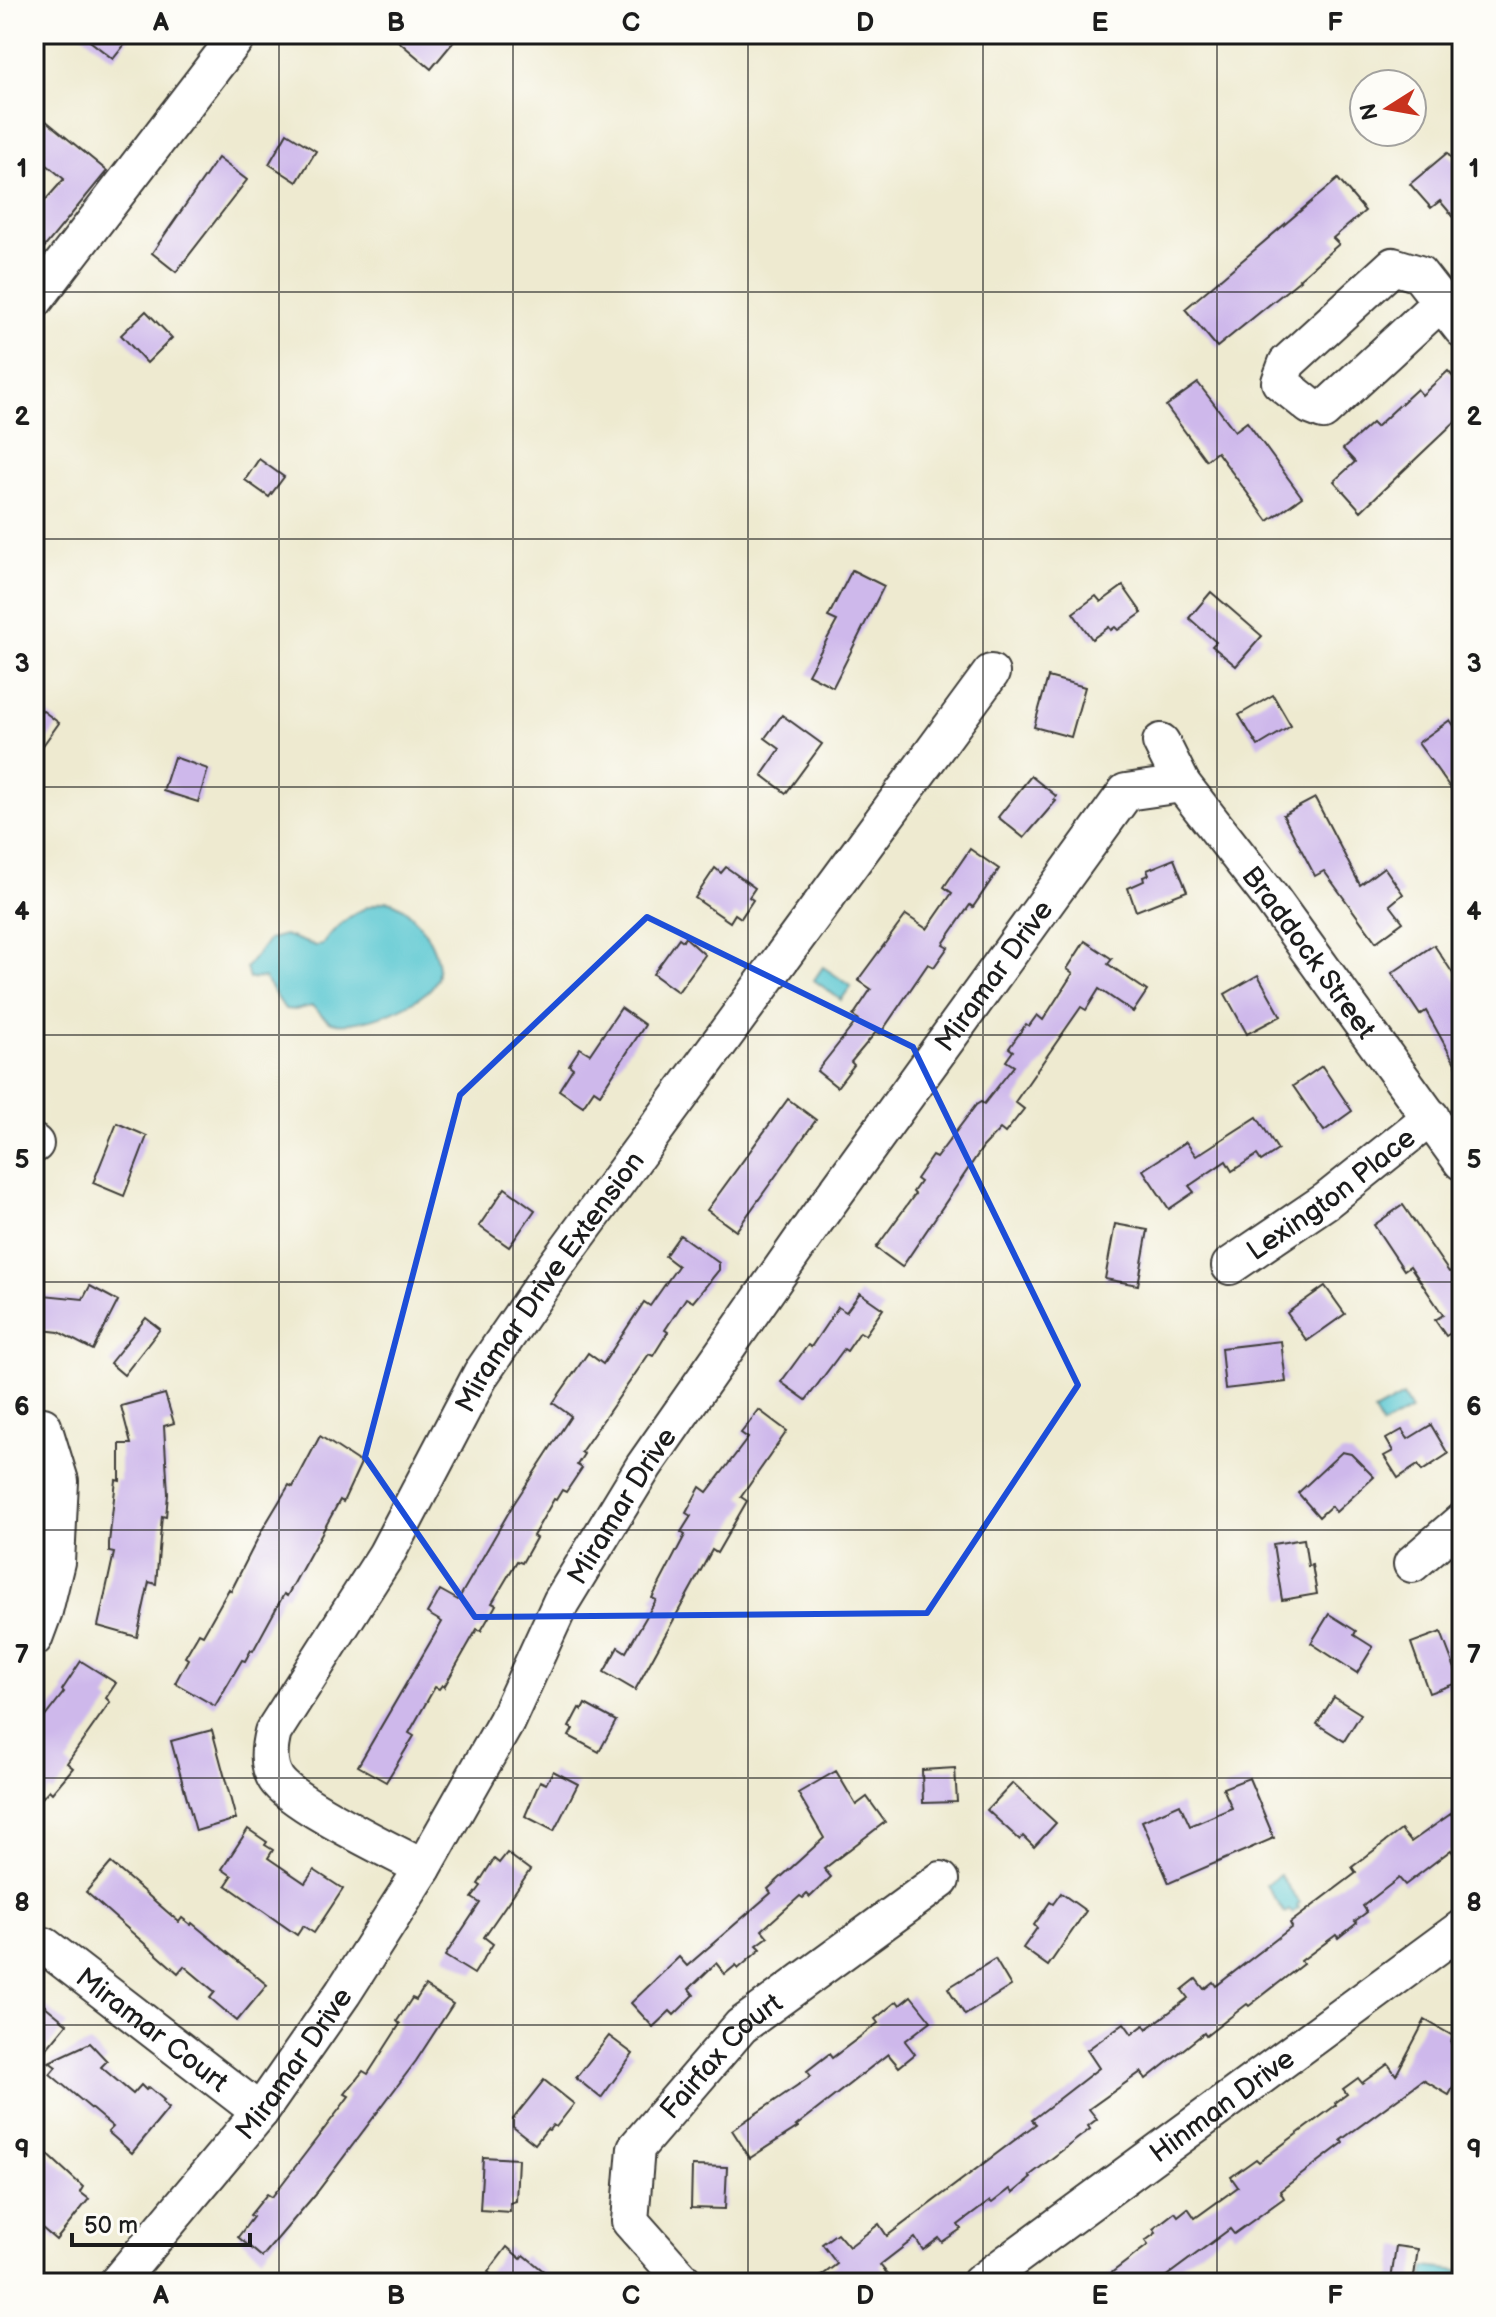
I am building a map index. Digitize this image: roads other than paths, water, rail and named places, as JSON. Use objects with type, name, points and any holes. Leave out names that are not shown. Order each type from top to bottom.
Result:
[{"type":"street","points":[[34,301],[239,34]]},
{"type":"street","name":"Miramar Drive Extension","points":[[423,1868],[290,1795],[271,1770],[269,1750],[273,1732],[386,1555],[481,1374],[556,1265],[991,673]]},
{"type":"street","name":"Braddock Street","points":[[1161,742],[1182,784],[1271,898],[1462,1162]]},
{"type":"street","name":"Miramar Drive","points":[[117,2283],[260,2112],[343,1993],[423,1868],[506,1722],[561,1602],[644,1466],[831,1199],[1126,792],[1182,784]]},
{"type":"street","name":"Lexington Place","points":[[1230,1266],[1326,1201],[1431,1117]]},
{"type":"street","points":[[34,1638],[56,1562],[60,1481],[43,1426]]},
{"type":"street","points":[[1412,1564],[1462,1521]]},
{"type":"street","name":"Fairfax Court","points":[[685,2283],[630,2221],[636,2148],[741,2026],[941,1880]]},
{"type":"street","name":"Hinman Drive","points":[[980,2283],[1461,1930]]},
{"type":"street","name":"Miramar Court","points":[[45,1946],[260,2112]]},
{"type":"water","points":[[387,901],[397,904],[416,920],[436,955],[437,978],[421,997],[407,1005],[357,1022],[332,1022],[312,1006],[285,1009],[264,978],[249,979],[246,968],[268,940],[284,935],[316,946],[322,945],[350,917]]},
{"type":"water","points":[[823,967],[851,986],[841,1000],[814,980]]},
{"type":"water","points":[[1403,1396],[1411,1410],[1382,1426],[1374,1412]]},
{"type":"water","points":[[1280,1875],[1300,1903],[1292,1913],[1289,1910],[1285,1913],[1266,1885]]},
{"type":"water","points":[[1425,2267],[1460,2271],[1458,2283],[1423,2283]]}]
